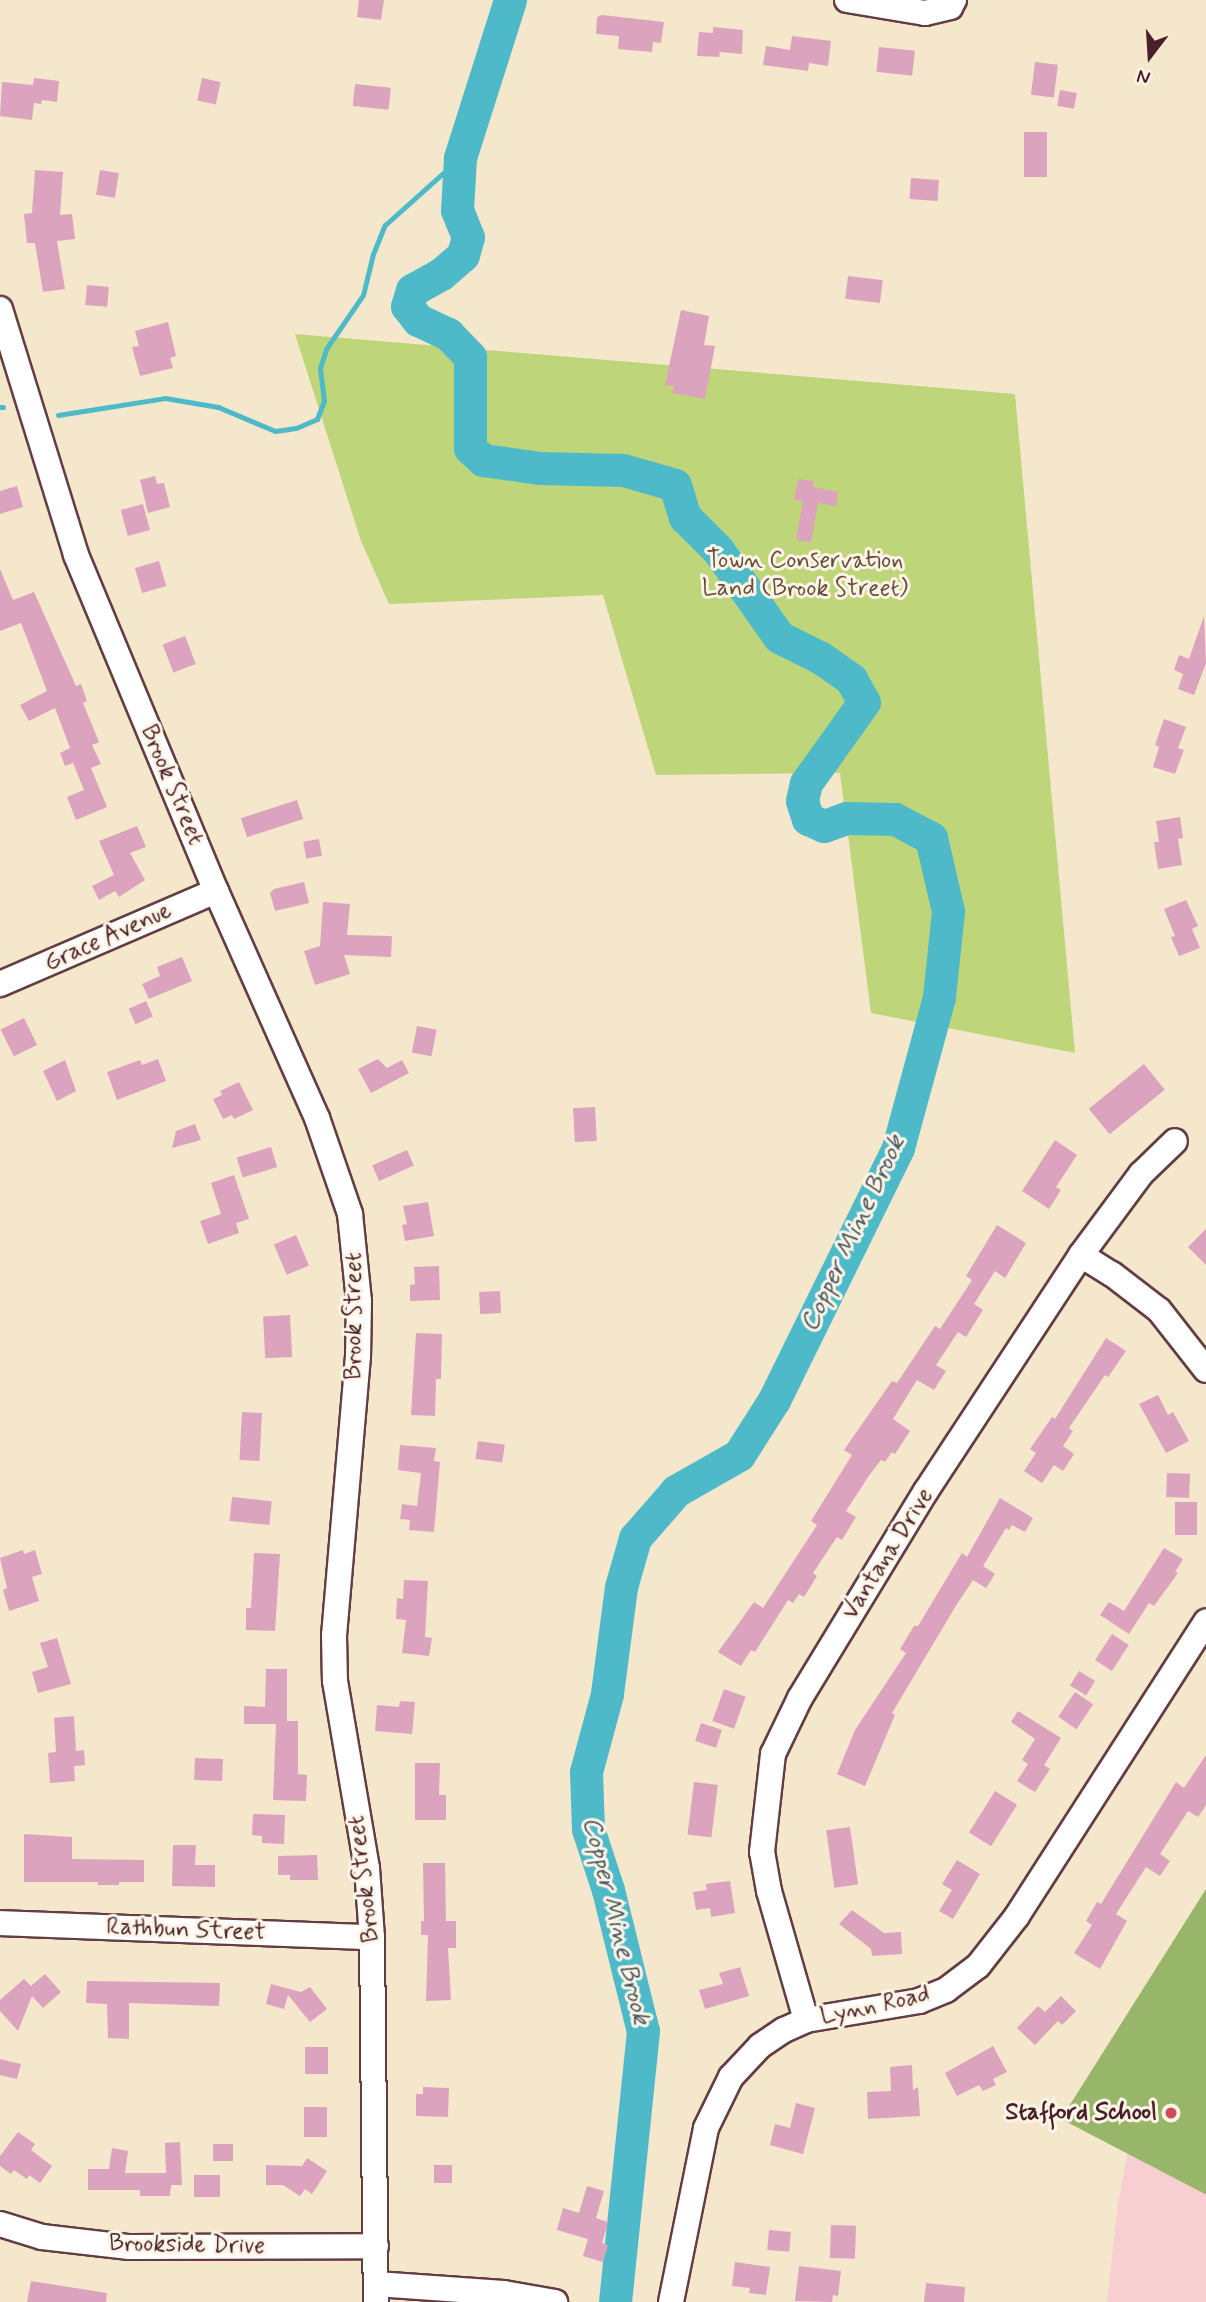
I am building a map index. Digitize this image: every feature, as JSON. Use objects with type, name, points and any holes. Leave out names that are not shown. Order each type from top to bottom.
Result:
[{"type":"street","points":[[846,0],[925,13],[952,3]]},
{"type":"street","name":"Brook Street","points":[[0,309],[76,555],[216,891],[317,1118],[350,1214],[359,1301],[358,1356],[337,1573],[335,1681],[367,1868],[372,1937],[376,2293]]},
{"type":"street","name":"Grace Avenue","points":[[0,984],[216,891]]},
{"type":"street","name":"Vantana Drive","points":[[806,2020],[769,1891],[762,1852],[772,1755],[800,1699],[926,1491],[1081,1255],[1141,1174],[1175,1141]]},
{"type":"street","points":[[1081,1255],[1112,1274],[1159,1310],[1206,1370]]},
{"type":"street","name":"Lynn Road","points":[[671,2302],[706,2128],[720,2095],[743,2062],[760,2046],[784,2030],[806,2020],[919,2001],[946,1990],[978,1966],[1017,1916],[1206,1622]]},
{"type":"street","name":"Rathbun Street","points":[[0,1923],[372,1937]]},
{"type":"street","name":"Brookside Drive","points":[[0,2224],[42,2236],[129,2247],[376,2246]]},
{"type":"street","points":[[376,2293],[491,2292],[555,2302]]},
{"type":"shaded area","name":"Stafford School","points":[[1206,1940],[1206,2302],[1107,2302],[1118,2203],[1153,2022]]},
{"type":"green space","name":"Town Conservation Land (Brook Street)","points":[[295,334],[1015,394],[1075,1053],[871,1013],[840,773],[656,775],[603,595],[389,604],[361,541]]},
{"type":"green space","points":[[1206,1889],[1206,2194],[1205,2194],[1061,2119]]},
{"type":"building","points":[[359,0],[384,0],[381,20],[357,17]]},
{"type":"building","points":[[602,15],[664,22],[661,43],[653,42],[652,52],[618,49],[619,36],[596,34],[597,17]]},
{"type":"building","points":[[713,27],[743,30],[742,54],[720,52],[719,57],[697,56],[699,32],[713,33]]},
{"type":"building","points":[[792,36],[831,41],[828,66],[809,63],[808,71],[763,65],[766,46],[790,50]]},
{"type":"building","points":[[879,47],[915,51],[912,76],[876,72]]},
{"type":"building","points":[[1035,62],[1058,65],[1054,98],[1031,95]]},
{"type":"building","points":[[34,78],[59,81],[57,102],[42,100],[41,104],[34,103],[32,120],[0,116],[2,82],[33,85]]},
{"type":"building","points":[[202,78],[221,82],[216,104],[197,100]]},
{"type":"building","points":[[355,84],[391,88],[389,110],[353,106]]},
{"type":"building","points":[[1060,90],[1077,93],[1074,109],[1057,106]]},
{"type":"building","points":[[1024,132],[1047,132],[1047,177],[1024,177]]},
{"type":"building","points":[[35,170],[63,172],[60,215],[72,214],[75,239],[57,241],[65,289],[43,292],[35,243],[27,243],[24,214],[32,213]]},
{"type":"building","points":[[100,170],[119,173],[115,198],[96,195]]},
{"type":"building","points":[[911,178],[939,180],[937,201],[910,199]]},
{"type":"building","points":[[848,276],[883,280],[880,303],[845,299]]},
{"type":"building","points":[[87,285],[109,287],[107,307],[85,305]]},
{"type":"building","points":[[681,310],[709,316],[704,345],[715,346],[705,399],[672,393],[674,386],[665,385]]},
{"type":"building","points":[[168,322],[176,356],[170,358],[173,368],[140,376],[132,347],[139,346],[135,331]]},
{"type":"building","points":[[155,476],[157,484],[164,483],[170,507],[148,513],[140,480]]},
{"type":"building","points":[[798,479],[814,481],[813,487],[838,492],[836,506],[818,503],[811,542],[796,540],[803,501],[794,500]]},
{"type":"building","points":[[17,486],[23,507],[0,514],[0,491]]},
{"type":"building","points":[[143,504],[150,530],[128,536],[121,510]]},
{"type":"building","points":[[159,561],[166,586],[142,593],[135,568]]},
{"type":"building","points":[[0,569],[13,600],[34,592],[76,686],[81,684],[87,701],[83,703],[99,742],[92,745],[101,764],[91,768],[107,807],[76,820],[67,797],[84,790],[73,763],[65,766],[60,753],[70,748],[55,708],[29,721],[20,705],[47,691],[21,623],[0,631]]},
{"type":"building","points":[[1204,616],[1206,663],[1194,695],[1178,689],[1183,674],[1174,670],[1179,655],[1189,659]]},
{"type":"building","points":[[185,636],[196,664],[173,673],[163,645]]},
{"type":"building","points":[[1164,719],[1186,727],[1178,748],[1184,750],[1175,774],[1153,767],[1159,747],[1155,745]]},
{"type":"building","points":[[297,800],[303,819],[247,837],[241,818]]},
{"type":"building","points":[[1180,817],[1183,838],[1178,839],[1182,865],[1158,869],[1154,842],[1159,842],[1156,821]]},
{"type":"building","points":[[137,826],[146,847],[130,853],[145,880],[119,897],[115,891],[99,900],[92,886],[114,875],[99,841]]},
{"type":"building","points":[[319,839],[322,856],[306,859],[303,842]]},
{"type":"building","points":[[304,882],[309,903],[275,911],[270,893],[274,889]]},
{"type":"building","points":[[1186,900],[1198,926],[1192,929],[1200,948],[1179,956],[1171,937],[1175,936],[1164,909]]},
{"type":"building","points":[[323,902],[350,904],[347,935],[392,936],[391,957],[344,955],[350,974],[315,985],[304,951],[320,946]]},
{"type":"building","points":[[182,957],[192,981],[149,999],[142,984],[160,976],[157,967]]},
{"type":"building","points":[[146,1001],[153,1017],[136,1024],[129,1009]]},
{"type":"building","points":[[24,1018],[37,1045],[14,1056],[1,1029]]},
{"type":"building","points":[[417,1026],[437,1030],[431,1056],[412,1053]]},
{"type":"building","points":[[158,1059],[166,1081],[117,1100],[107,1072],[140,1060],[142,1065]]},
{"type":"building","points":[[378,1059],[387,1068],[402,1060],[409,1073],[371,1093],[358,1069]]},
{"type":"building","points":[[65,1060],[76,1091],[57,1101],[43,1071]]},
{"type":"building","points":[[1144,1064],[1165,1090],[1110,1134],[1089,1109]]},
{"type":"building","points":[[239,1082],[253,1110],[234,1119],[232,1115],[223,1119],[213,1099],[222,1095],[220,1091]]},
{"type":"building","points":[[595,1107],[597,1141],[575,1142],[573,1108]]},
{"type":"building","points":[[195,1124],[201,1140],[172,1148],[176,1131]]},
{"type":"building","points":[[1055,1140],[1077,1155],[1056,1187],[1061,1190],[1049,1209],[1022,1191]]},
{"type":"building","points":[[271,1147],[277,1167],[243,1178],[237,1158]]},
{"type":"building","points":[[407,1150],[414,1166],[379,1181],[372,1165]]},
{"type":"building","points":[[234,1175],[249,1219],[236,1223],[239,1233],[208,1244],[200,1221],[221,1214],[211,1183]]},
{"type":"building","points":[[428,1202],[434,1236],[405,1241],[402,1225],[407,1224],[403,1206]]},
{"type":"building","points":[[997,1225],[1026,1243],[1005,1278],[995,1271],[974,1304],[983,1310],[966,1337],[958,1332],[936,1365],[946,1371],[934,1390],[917,1380],[893,1419],[910,1431],[895,1454],[892,1452],[885,1462],[881,1460],[846,1511],[856,1517],[842,1540],[837,1537],[813,1573],[817,1576],[804,1597],[799,1594],[793,1603],[788,1600],[755,1652],[751,1650],[741,1666],[718,1652],[754,1602],[763,1608],[817,1525],[811,1521],[852,1455],[844,1450],[892,1381],[897,1383],[935,1326],[940,1329],[972,1280],[966,1276]]},
{"type":"building","points":[[1206,1229],[1206,1265],[1188,1247]]},
{"type":"building","points":[[296,1235],[309,1265],[287,1275],[274,1244]]},
{"type":"building","points":[[439,1266],[440,1300],[410,1301],[410,1285],[415,1284],[414,1267]]},
{"type":"building","points":[[500,1291],[501,1313],[480,1314],[479,1292]]},
{"type":"building","points":[[290,1315],[292,1357],[265,1358],[263,1316]]},
{"type":"building","points":[[416,1333],[442,1334],[441,1379],[436,1379],[435,1416],[411,1415]]},
{"type":"building","points":[[1106,1338],[1126,1351],[1108,1377],[1105,1375],[1069,1428],[1073,1431],[1063,1446],[1074,1454],[1063,1471],[1054,1465],[1042,1483],[1024,1471],[1036,1453],[1030,1449],[1052,1417],[1055,1419]]},
{"type":"building","points":[[1158,1395],[1168,1415],[1173,1412],[1189,1441],[1166,1453],[1139,1404]]},
{"type":"building","points":[[242,1412],[262,1413],[259,1461],[239,1460]]},
{"type":"building","points":[[478,1441],[505,1445],[502,1463],[475,1459]]},
{"type":"building","points":[[400,1445],[436,1448],[434,1461],[440,1462],[434,1532],[409,1530],[410,1520],[400,1519],[402,1504],[417,1506],[421,1473],[398,1470]]},
{"type":"building","points":[[1167,1473],[1190,1474],[1189,1498],[1166,1497]]},
{"type":"building","points":[[232,1497],[272,1501],[269,1525],[229,1521]]},
{"type":"building","points":[[1000,1498],[1033,1518],[1025,1532],[1012,1525],[1009,1530],[1006,1528],[983,1566],[995,1574],[986,1588],[973,1580],[957,1604],[892,1713],[895,1715],[865,1786],[837,1774],[855,1730],[906,1653],[900,1649],[914,1626],[918,1626],[962,1553],[967,1557]]},
{"type":"building","points":[[1175,1502],[1197,1502],[1197,1535],[1175,1535]]},
{"type":"building","points":[[1164,1548],[1183,1559],[1175,1572],[1178,1573],[1154,1606],[1149,1603],[1129,1634],[1100,1615],[1109,1602],[1124,1611]]},
{"type":"building","points":[[23,1550],[24,1554],[35,1550],[42,1574],[32,1577],[39,1601],[9,1611],[3,1590],[7,1588],[0,1558]]},
{"type":"building","points":[[254,1553],[280,1554],[275,1631],[246,1630],[246,1608],[251,1608]]},
{"type":"building","points":[[404,1580],[428,1581],[425,1637],[432,1638],[429,1656],[402,1653],[406,1620],[396,1619],[397,1598],[403,1599]]},
{"type":"building","points":[[1112,1634],[1129,1645],[1112,1671],[1095,1660]]},
{"type":"building","points":[[57,1638],[71,1684],[38,1693],[32,1672],[48,1667],[40,1643]]},
{"type":"building","points":[[266,1669],[287,1669],[287,1721],[298,1721],[298,1774],[307,1775],[306,1801],[273,1800],[276,1724],[244,1724],[244,1706],[265,1707]]},
{"type":"building","points":[[1079,1671],[1095,1681],[1086,1695],[1070,1685]]},
{"type":"building","points":[[724,1689],[746,1697],[734,1729],[712,1721]]},
{"type":"building","points":[[1075,1692],[1093,1704],[1076,1729],[1058,1717]]},
{"type":"building","points":[[400,1701],[415,1702],[412,1734],[375,1731],[377,1705],[399,1707]]},
{"type":"building","points":[[1018,1711],[1061,1738],[1044,1765],[1050,1769],[1035,1792],[1017,1781],[1028,1764],[1022,1760],[1035,1739],[1011,1722]]},
{"type":"building","points":[[74,1716],[76,1751],[84,1750],[85,1765],[74,1766],[75,1781],[50,1783],[48,1753],[56,1752],[54,1718]]},
{"type":"building","points":[[701,1723],[722,1730],[716,1748],[695,1741]]},
{"type":"building","points":[[1206,1755],[1206,1805],[1198,1817],[1188,1811],[1160,1854],[1170,1861],[1160,1876],[1146,1867],[1116,1914],[1127,1921],[1100,1969],[1074,1953],[1092,1925],[1086,1921],[1097,1902],[1101,1904],[1176,1782],[1184,1788]]},
{"type":"building","points":[[195,1758],[223,1759],[222,1781],[194,1780]]},
{"type":"building","points":[[415,1763],[440,1763],[439,1795],[446,1795],[446,1820],[415,1820]]},
{"type":"building","points":[[694,1782],[718,1785],[711,1838],[688,1835]]},
{"type":"building","points":[[995,1791],[1017,1805],[991,1846],[969,1833]]},
{"type":"building","points":[[253,1814],[285,1815],[284,1844],[262,1843],[262,1836],[252,1835]]},
{"type":"building","points":[[850,1827],[858,1884],[834,1888],[826,1830]]},
{"type":"building","points":[[24,1834],[72,1837],[72,1859],[144,1860],[144,1882],[98,1885],[98,1882],[24,1882]]},
{"type":"building","points":[[173,1845],[196,1845],[195,1865],[215,1865],[215,1887],[172,1886]]},
{"type":"building","points":[[317,1855],[318,1880],[290,1880],[290,1875],[278,1875],[278,1856]]},
{"type":"building","points":[[957,1860],[980,1874],[953,1919],[939,1911],[952,1890],[942,1884]]},
{"type":"building","points":[[423,1863],[445,1863],[446,1921],[456,1921],[456,1948],[448,1948],[451,2000],[426,2001],[428,1935],[421,1935],[421,1921],[424,1921]]},
{"type":"building","points":[[730,1881],[735,1913],[711,1917],[710,1908],[696,1910],[693,1892],[707,1890],[706,1884]]},
{"type":"building","points":[[852,1910],[884,1933],[901,1932],[902,1954],[872,1956],[871,1949],[839,1924]]},
{"type":"building","points":[[740,1967],[749,1996],[705,2009],[699,1990],[723,1984],[719,1973]]},
{"type":"building","points":[[45,1974],[61,1992],[43,2008],[32,1996],[18,2031],[0,2011],[0,2000],[24,1979],[31,1986]]},
{"type":"building","points":[[87,1981],[220,1983],[219,2006],[129,2003],[129,2039],[108,2038],[107,2004],[86,2003]]},
{"type":"building","points":[[271,1984],[301,1992],[310,1987],[327,2009],[310,2022],[288,1995],[284,2009],[266,2004]]},
{"type":"building","points":[[1061,1996],[1076,2011],[1062,2025],[1058,2021],[1035,2045],[1017,2028],[1038,2006],[1045,2012]]},
{"type":"building","points":[[993,2046],[1007,2072],[993,2079],[996,2085],[983,2091],[979,2085],[957,2096],[945,2073]]},
{"type":"building","points":[[305,2047],[328,2047],[328,2074],[305,2074]]},
{"type":"building","points":[[0,2059],[21,2064],[17,2079],[0,2075]]},
{"type":"building","points":[[912,2065],[913,2090],[918,2087],[920,2116],[868,2119],[867,2092],[891,2091],[890,2067]]},
{"type":"building","points":[[423,2087],[449,2088],[448,2117],[416,2116],[416,2094],[423,2094]]},
{"type":"building","points":[[796,2103],[815,2108],[803,2154],[770,2145],[775,2124],[790,2128]]},
{"type":"building","points":[[304,2107],[327,2107],[327,2137],[304,2137]]},
{"type":"building","points":[[18,2132],[35,2144],[31,2150],[52,2166],[40,2183],[29,2175],[27,2179],[14,2170],[11,2174],[0,2166],[0,2156]]},
{"type":"building","points":[[180,2142],[182,2185],[171,2185],[170,2196],[140,2196],[140,2190],[88,2190],[88,2169],[109,2169],[112,2148],[128,2151],[125,2173],[166,2173],[165,2143]]},
{"type":"building","points":[[213,2144],[233,2144],[233,2161],[213,2161]]},
{"type":"building","points":[[307,2158],[327,2171],[312,2194],[305,2189],[300,2196],[283,2185],[266,2185],[266,2165],[302,2166]]},
{"type":"building","points":[[434,2165],[452,2165],[452,2183],[434,2183]]},
{"type":"building","points":[[194,2175],[220,2175],[220,2197],[194,2197]]},
{"type":"building","points":[[587,2186],[604,2191],[596,2218],[608,2222],[602,2243],[608,2245],[603,2262],[583,2256],[588,2239],[557,2230],[563,2208],[579,2213]]},
{"type":"building","points":[[831,2225],[856,2226],[855,2259],[830,2258]]},
{"type":"building","points":[[769,2230],[791,2232],[789,2252],[767,2250]]},
{"type":"building","points":[[735,2262],[770,2267],[766,2295],[749,2293],[750,2288],[732,2286]]},
{"type":"building","points":[[799,2266],[841,2271],[838,2296],[833,2295],[832,2302],[795,2301]]},
{"type":"building","points":[[31,2281],[107,2293],[106,2302],[27,2302]]},
{"type":"building","points":[[926,2283],[965,2287],[964,2302],[924,2302]]},
{"type":"waterway","name":"Copper Mine Brook","points":[[510,0],[460,158],[457,210],[468,237],[463,255],[441,274],[412,290],[407,306],[418,320],[448,334],[470,357],[470,448],[483,460],[540,468],[623,470],[675,485],[685,517],[718,550],[779,637],[821,658],[851,679],[864,702],[806,783],[802,801],[808,819],[824,826],[846,818],[895,819],[931,838],[948,911],[939,997],[898,1148],[774,1400],[739,1455],[676,1491],[635,1538],[621,1587],[607,1694],[586,1772],[588,1829],[608,1890],[643,2031],[615,2302]]},
{"type":"waterway","points":[[58,415],[165,398],[218,407],[275,431],[296,428],[317,419],[324,401],[320,368],[326,349],[363,295],[373,254],[385,225],[460,158]]},
{"type":"place","name":"Stafford School","points":[[1171,2113]]}]
